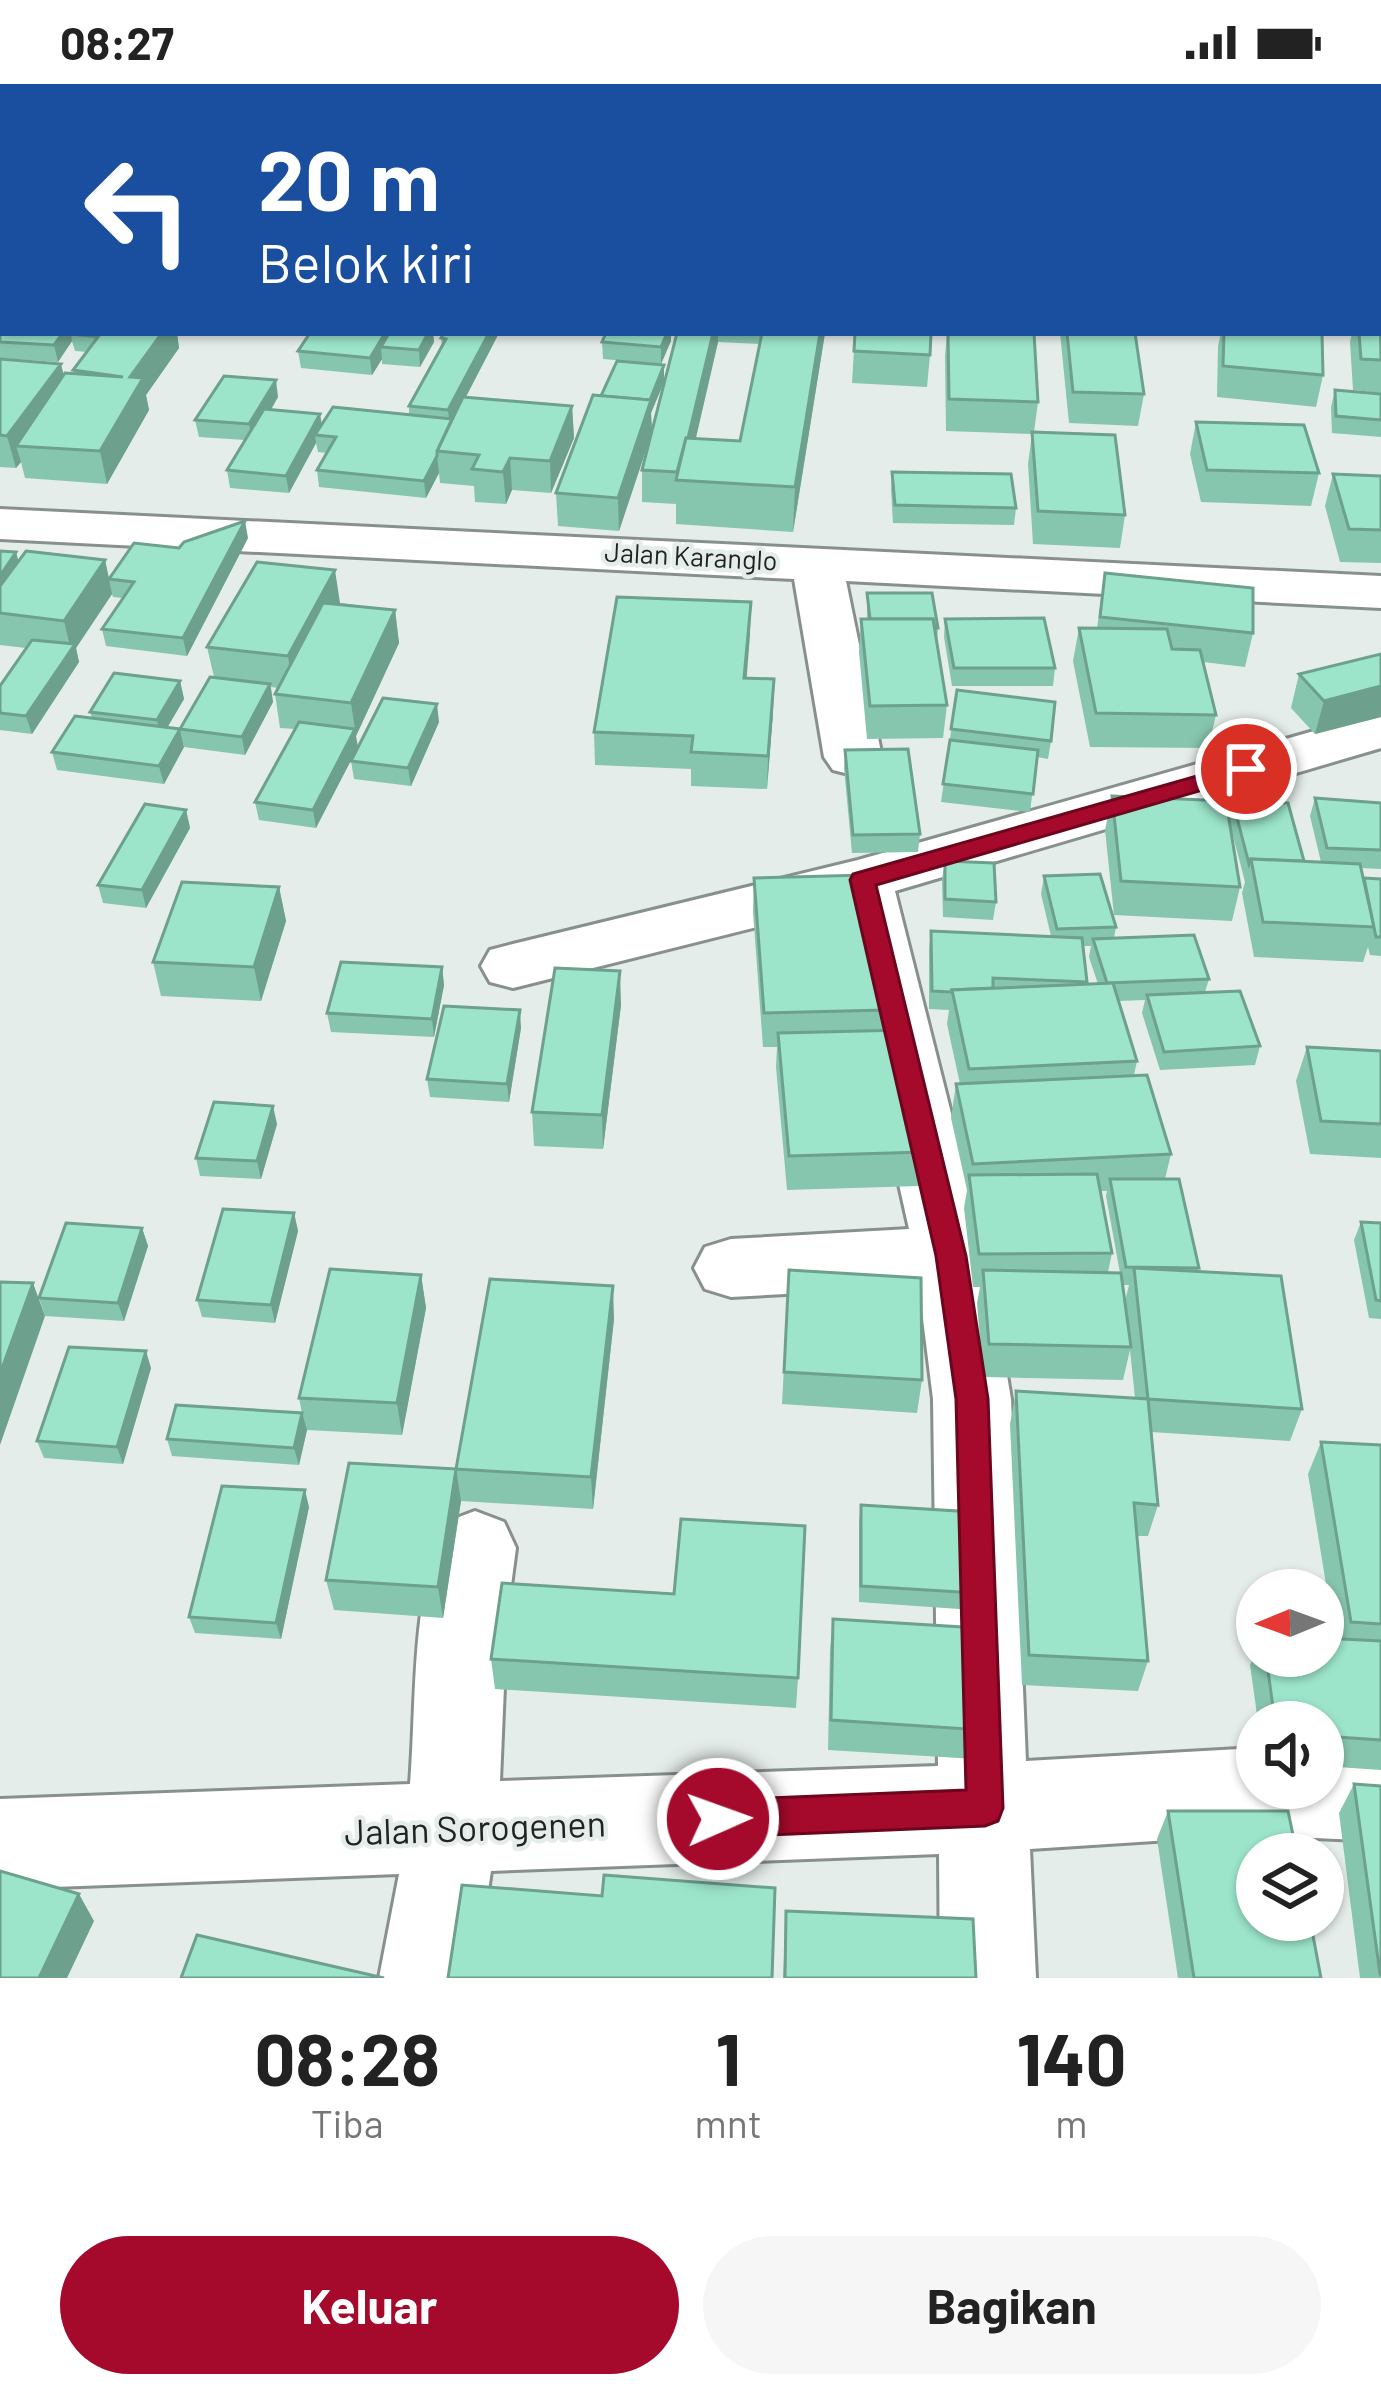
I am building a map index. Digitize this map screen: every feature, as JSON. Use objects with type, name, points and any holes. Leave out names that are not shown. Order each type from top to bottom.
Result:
[{"type":"street","name":"Jalan Karanglo","points":[[0,524],[1381,592]]},
{"type":"street","points":[[817,563],[853,757]]},
{"type":"street","points":[[513,967],[862,880],[1381,730]]},
{"type":"street","points":[[862,880],[951,1256],[972,1399],[988,1978]]},
{"type":"street","points":[[731,1268],[951,1256]]},
{"type":"street","points":[[428,1978],[452,1830],[465,1616],[475,1548]]},
{"type":"street","name":"Jalan Sorogenen","points":[[0,1844],[985,1808],[1248,1791],[1381,1797]]},
{"type":"building","points":[[0,336],[61,336],[54,345],[0,342]]},
{"type":"building","points":[[99,336],[160,336],[130,377],[143,378],[100,451],[16,446],[65,373],[123,377],[73,370]]},
{"type":"building","points":[[308,336],[383,336],[370,358],[298,351]]},
{"type":"building","points":[[387,336],[426,336],[419,350],[381,347]]},
{"type":"building","points":[[487,336],[448,410],[409,406],[446,339],[441,338]]},
{"type":"building","points":[[605,336],[666,336],[661,347],[602,342]]},
{"type":"building","points":[[676,336],[712,336],[677,472],[642,470]]},
{"type":"building","points":[[761,336],[820,336],[795,487],[676,480],[686,438],[740,441]]},
{"type":"building","points":[[855,336],[931,336],[930,355],[854,351]]},
{"type":"building","points":[[948,336],[1034,336],[1038,402],[949,399]]},
{"type":"building","points":[[1067,336],[1135,336],[1144,394],[1073,392]]},
{"type":"building","points":[[1224,336],[1322,336],[1323,375],[1223,366]]},
{"type":"building","points":[[1359,336],[1380,336],[1381,360],[1361,359]]},
{"type":"building","points":[[0,359],[61,364],[7,436],[0,435]]},
{"type":"building","points":[[617,361],[664,365],[650,400],[601,396]]},
{"type":"building","points":[[224,376],[276,380],[249,424],[195,420]]},
{"type":"building","points":[[1335,390],[1381,394],[1381,420],[1336,416]]},
{"type":"building","points":[[593,395],[651,400],[618,498],[556,493]]},
{"type":"building","points":[[463,397],[572,406],[550,461],[510,458],[503,472],[472,469],[479,455],[437,451]]},
{"type":"building","points":[[333,407],[452,419],[424,481],[317,470],[336,437],[315,435]]},
{"type":"building","points":[[264,409],[320,414],[286,476],[227,470]]},
{"type":"building","points":[[1196,422],[1304,425],[1319,473],[1207,470]]},
{"type":"building","points":[[1032,432],[1115,435],[1125,515],[1038,511]]},
{"type":"building","points":[[892,472],[1011,474],[1016,508],[895,505]]},
{"type":"building","points":[[1333,474],[1381,476],[1381,530],[1349,529]]},
{"type":"building","points":[[245,521],[183,638],[102,629],[134,582],[109,579],[134,543],[179,548],[184,542]]},
{"type":"building","points":[[0,551],[16,552],[0,576]]},
{"type":"building","points":[[26,551],[105,560],[64,621],[0,613],[0,586]]},
{"type":"building","points":[[257,562],[335,570],[288,656],[207,647]]},
{"type":"building","points":[[1105,573],[1253,588],[1253,633],[1100,617]]},
{"type":"building","points":[[867,593],[932,593],[938,628],[933,619],[870,619]]},
{"type":"building","points":[[617,597],[751,602],[744,678],[774,679],[768,756],[691,752],[693,736],[594,732]]},
{"type":"building","points":[[323,603],[395,610],[351,703],[275,694]]},
{"type":"building","points":[[1044,618],[1055,668],[954,668],[945,619]]},
{"type":"building","points":[[861,619],[933,619],[947,705],[870,706]]},
{"type":"building","points":[[1079,628],[1167,629],[1172,649],[1200,650],[1216,715],[1096,713]]},
{"type":"building","points":[[32,640],[75,644],[26,716],[0,713],[0,686]]},
{"type":"building","points":[[1381,654],[1381,686],[1324,701],[1299,674]]},
{"type":"building","points":[[114,673],[180,681],[157,720],[90,712]]},
{"type":"building","points":[[210,677],[270,684],[242,737],[180,729]]},
{"type":"building","points":[[957,690],[1055,702],[1051,741],[951,729]]},
{"type":"building","points":[[383,698],[437,704],[408,768],[351,761]]},
{"type":"building","points":[[75,716],[180,729],[159,766],[52,752]]},
{"type":"building","points":[[299,722],[355,729],[313,810],[255,802]]},
{"type":"building","points":[[950,740],[1038,750],[1033,794],[943,784]]},
{"type":"building","points":[[908,749],[920,834],[853,835],[845,750]]},
{"type":"building","points":[[1112,796],[1226,801],[1240,887],[1121,881]]},
{"type":"building","points":[[1315,798],[1381,803],[1381,850],[1327,848]]},
{"type":"building","points":[[1233,802],[1288,803],[1304,861],[1251,859],[1249,864]]},
{"type":"building","points":[[145,804],[186,810],[142,890],[98,885]]},
{"type":"building","points":[[1251,859],[1360,864],[1374,927],[1263,922]]},
{"type":"building","points":[[945,861],[994,863],[996,902],[945,899]]},
{"type":"building","points":[[1100,874],[1116,927],[1057,929],[1044,876]]},
{"type":"building","points":[[866,875],[885,1010],[764,1013],[754,878]]},
{"type":"building","points":[[1364,878],[1381,879],[1381,937],[1376,937]]},
{"type":"building","points":[[182,882],[279,887],[254,967],[153,962]]},
{"type":"building","points":[[931,931],[1082,938],[1087,982],[993,978],[993,988],[932,991]]},
{"type":"building","points":[[1194,935],[1209,979],[1107,983],[1093,939]]},
{"type":"building","points":[[341,962],[442,967],[432,1019],[327,1013]]},
{"type":"building","points":[[555,968],[620,971],[602,1115],[532,1112]]},
{"type":"building","points":[[1113,983],[1137,1061],[969,1069],[952,990]]},
{"type":"building","points":[[1240,991],[1260,1046],[1164,1052],[1147,995]]},
{"type":"building","points":[[444,1006],[520,1010],[507,1084],[427,1079]]},
{"type":"building","points":[[905,1030],[924,1152],[789,1156],[778,1033]]},
{"type":"building","points":[[1307,1047],[1381,1051],[1381,1124],[1321,1121]]},
{"type":"building","points":[[1147,1075],[1171,1154],[973,1164],[956,1084]]},
{"type":"building","points":[[214,1102],[273,1106],[257,1161],[196,1158]]},
{"type":"building","points":[[1097,1174],[1112,1253],[979,1254],[969,1175]]},
{"type":"building","points":[[1110,1179],[1179,1179],[1199,1268],[1126,1267]]},
{"type":"building","points":[[223,1209],[294,1213],[271,1305],[197,1300]]},
{"type":"building","points":[[1361,1222],[1381,1223],[1381,1301],[1376,1300]]},
{"type":"building","points":[[66,1223],[142,1228],[118,1303],[39,1298]]},
{"type":"building","points":[[1134,1268],[1281,1276],[1302,1409],[1148,1399]]},
{"type":"building","points":[[330,1269],[421,1275],[397,1403],[299,1398]]},
{"type":"building","points":[[789,1270],[921,1278],[922,1380],[784,1372]]},
{"type":"building","points":[[983,1270],[1121,1273],[1131,1347],[989,1344]]},
{"type":"building","points":[[490,1279],[613,1286],[591,1477],[456,1469]]},
{"type":"building","points":[[0,1282],[33,1283],[0,1374]]},
{"type":"building","points":[[69,1347],[146,1351],[117,1447],[37,1441]]},
{"type":"building","points":[[1016,1391],[1148,1399],[1158,1505],[1134,1503],[1148,1661],[1029,1655]]},
{"type":"building","points":[[176,1405],[302,1413],[294,1448],[167,1439]]},
{"type":"building","points":[[1321,1442],[1381,1445],[1381,1624],[1351,1622]]},
{"type":"building","points":[[349,1463],[456,1469],[438,1587],[326,1580]]},
{"type":"building","points":[[222,1486],[305,1490],[276,1623],[189,1617]]},
{"type":"building","points":[[861,1505],[973,1512],[976,1593],[861,1586]]},
{"type":"building","points":[[681,1519],[805,1526],[798,1678],[491,1659],[502,1583],[674,1594]]},
{"type":"building","points":[[833,1619],[978,1628],[982,1730],[831,1720]]},
{"type":"building","points":[[1344,1639],[1381,1641],[1381,1740],[1344,1737],[1344,1701],[1272,1701],[1269,1677],[1344,1677]]},
{"type":"building","points":[[1354,1784],[1381,1786],[1381,1975],[1380,1974]]},
{"type":"building","points":[[1168,1811],[1288,1811],[1293,1833],[1236,1833],[1236,1941],[1314,1941],[1321,1978],[1194,1978]]},
{"type":"building","points":[[0,1871],[79,1894],[39,1978],[0,1978]]},
{"type":"building","points":[[604,1875],[775,1888],[772,1978],[448,1978],[462,1885],[602,1896]]},
{"type":"building","points":[[786,1911],[973,1919],[976,1978],[785,1978]]},
{"type":"building","points":[[197,1935],[384,1978],[181,1978]]},
{"type":"route","points":[[718,1819],[985,1808],[972,1399],[951,1256],[862,880],[1246,769]]}]
